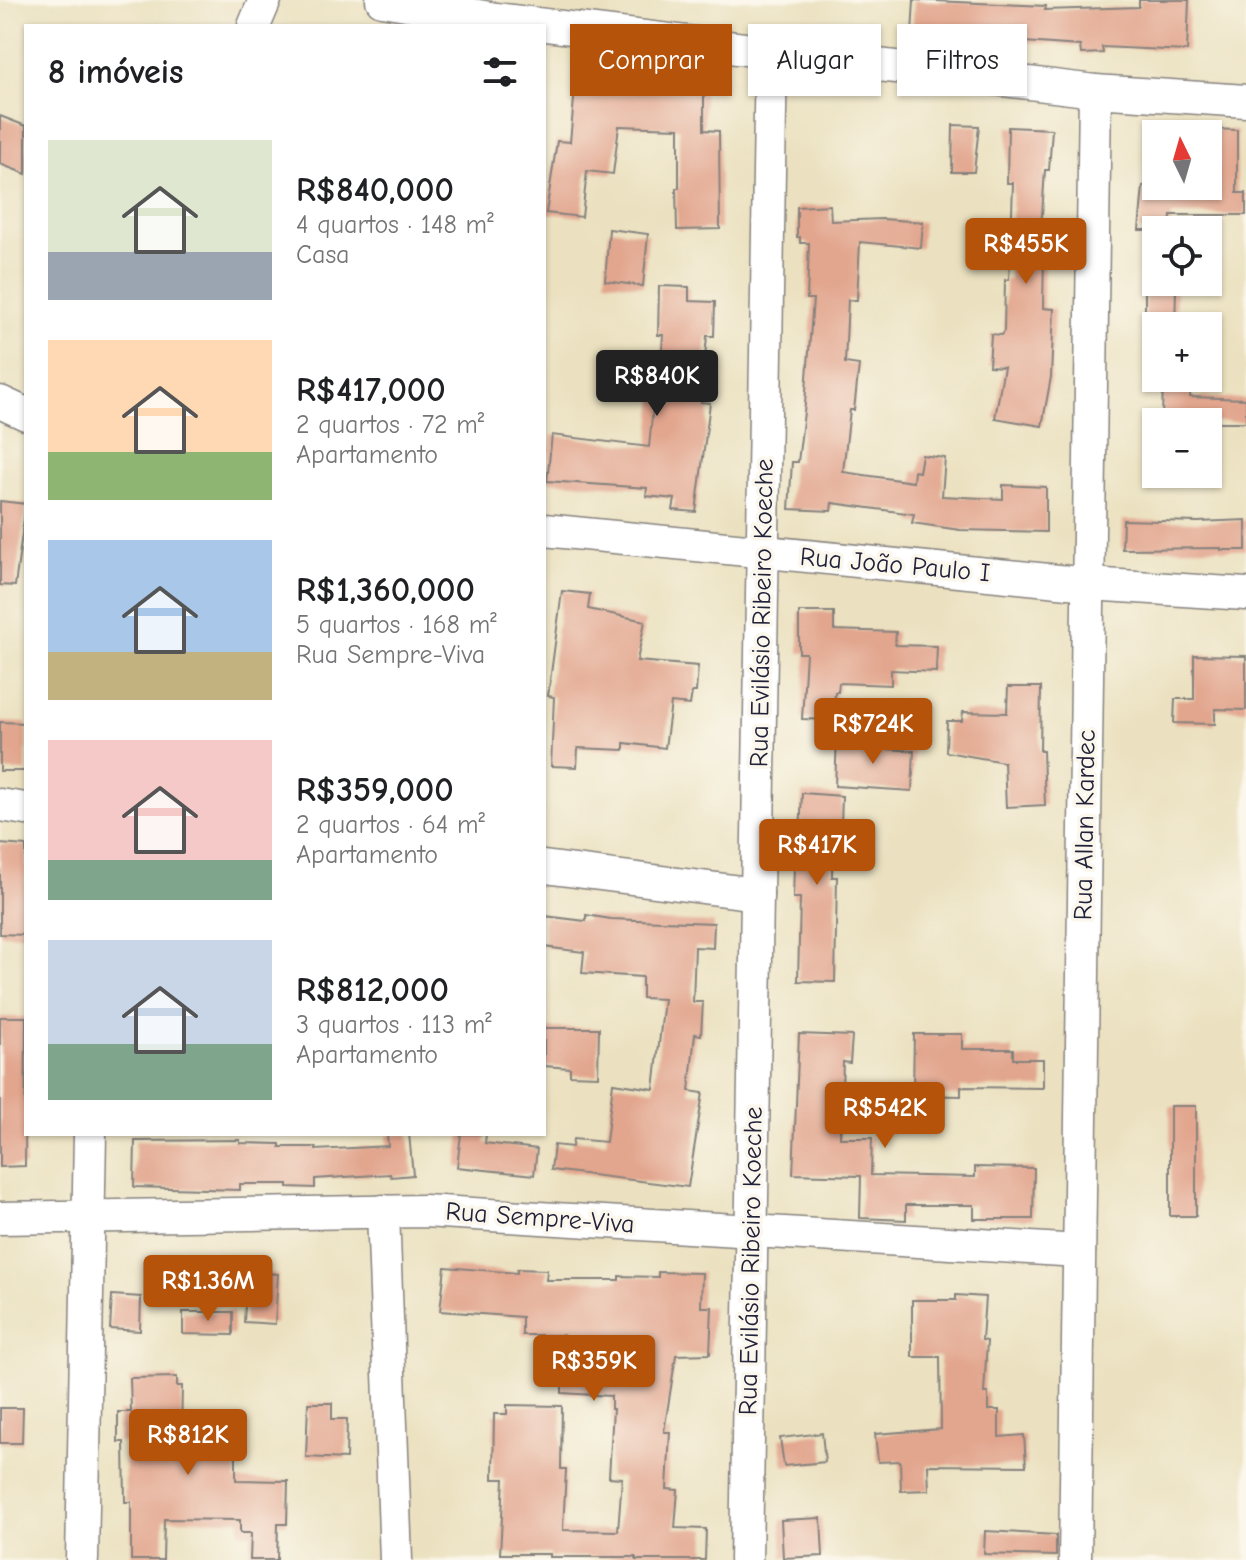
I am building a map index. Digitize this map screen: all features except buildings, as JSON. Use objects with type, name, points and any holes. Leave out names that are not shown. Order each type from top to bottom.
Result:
[{"type":"street","points":[[255,24],[265,0]]},
{"type":"street","points":[[382,0],[496,22]]},
{"type":"street","points":[[546,27],[748,49]]},
{"type":"street","points":[[881,65],[1095,91],[1246,101]]},
{"type":"street","name":"Rua Allan Kardec","points":[[1075,1560],[1095,91]]},
{"type":"street","name":"Rua Evilásio Ribeiro Koeche","points":[[746,1560],[770,96]]},
{"type":"street","points":[[0,402],[24,413]]},
{"type":"street","name":"Rua João Paulo I","points":[[546,530],[1089,584],[1246,594]]},
{"type":"street","points":[[0,805],[24,809]]},
{"type":"street","points":[[546,867],[757,894]]},
{"type":"street","points":[[82,1560],[90,1136]]},
{"type":"street","points":[[383,1211],[396,1560]]},
{"type":"street","name":"Rua Sempre-Viva","points":[[0,1218],[424,1211],[1079,1251]]}]
